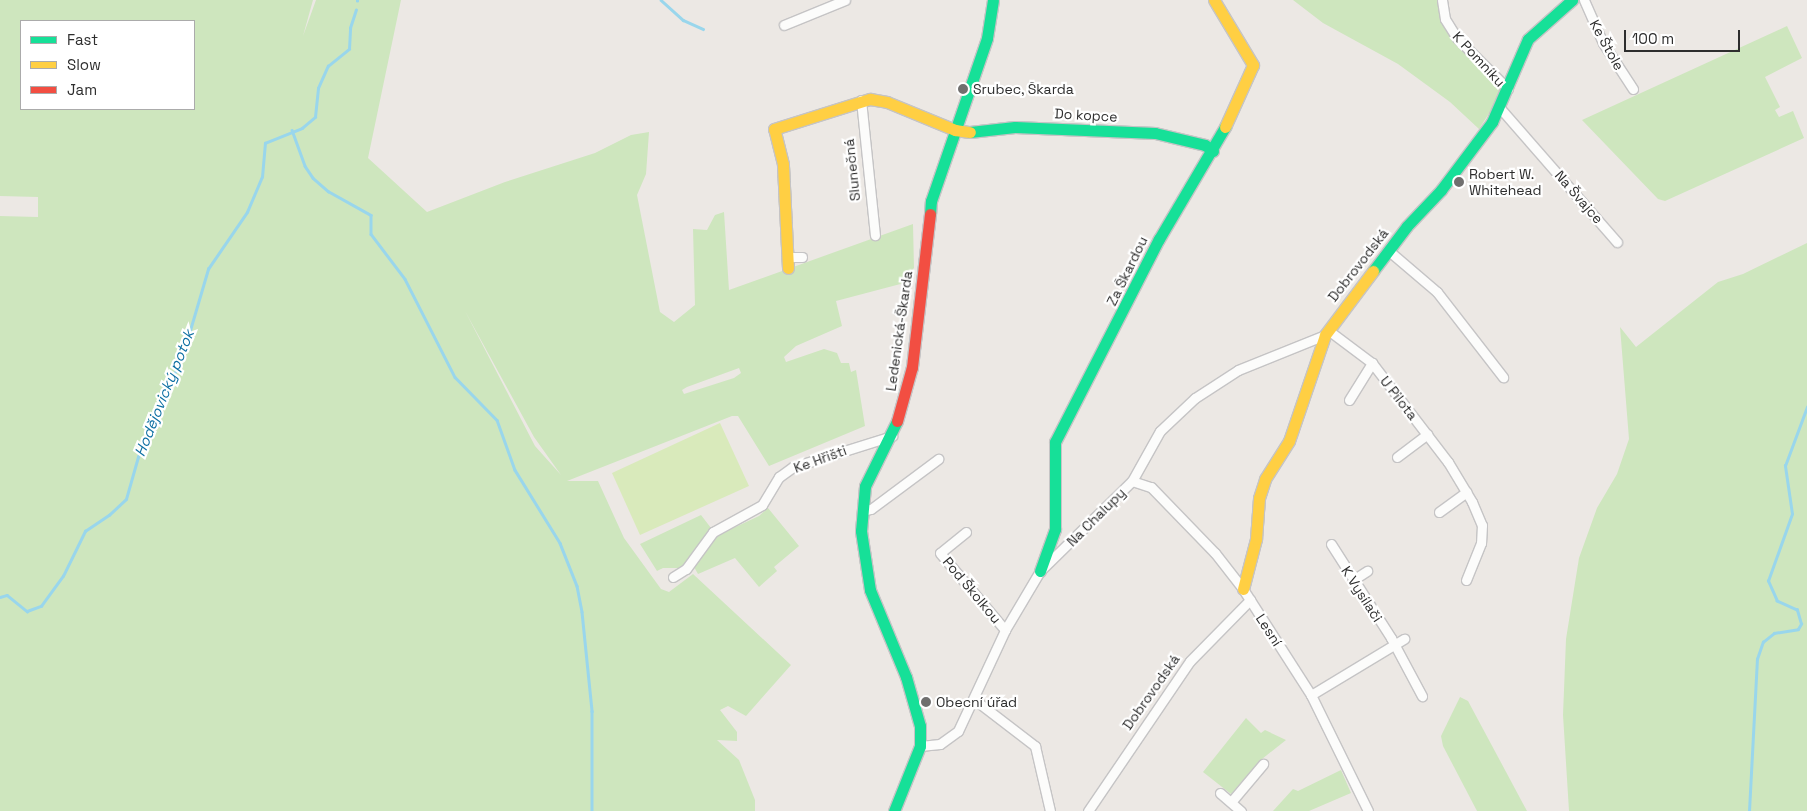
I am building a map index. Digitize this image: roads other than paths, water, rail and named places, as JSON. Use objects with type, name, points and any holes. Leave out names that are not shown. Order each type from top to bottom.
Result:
[{"type":"street","points":[[784,25],[845,0]]},
{"type":"street","name":"Ledenická-Škarda","points":[[920,746],[916,705],[870,590],[862,550],[862,511],[865,486],[892,436],[903,406],[912,367],[930,208],[987,38],[993,0]]},
{"type":"street","name":"Za Škardou","points":[[1040,570],[1055,529],[1056,442],[1159,239],[1213,151],[1244,93],[1253,65],[1214,0]]},
{"type":"street","name":"K Pomníku","points":[[1442,0],[1445,19],[1457,38],[1508,89]]},
{"type":"street","name":"Dobrovodská","points":[[1243,589],[1256,539],[1259,498],[1265,479],[1289,441],[1326,332],[1389,251],[1470,153],[1500,108],[1528,39],[1572,0]]},
{"type":"street","name":"Ke Štole","points":[[1584,0],[1603,43],[1633,89]]},
{"type":"street","points":[[802,257],[788,263],[782,151],[773,124],[861,100],[887,102],[955,130]]},
{"type":"street","name":"Slunečná","points":[[861,100],[875,235]]},
{"type":"street","name":"Na Švajce","points":[[1500,108],[1617,242]]},
{"type":"street","name":"Do kopce","points":[[955,130],[969,132],[1016,127],[1155,133],[1205,145],[1213,151]]},
{"type":"street","points":[[1389,251],[1436,292],[1503,377]]},
{"type":"street","name":"Na Chalupy","points":[[920,746],[940,744],[958,731],[975,700],[1005,630],[1040,570],[1132,481],[1160,431],[1195,398],[1238,370],[1326,332]]},
{"type":"street","name":"U Pilota","points":[[1326,332],[1372,363],[1427,434],[1467,492],[1482,525],[1481,543],[1466,580]]},
{"type":"street","name":"U Pilota","points":[[1349,400],[1372,363]]},
{"type":"street","name":"U Pilota","points":[[1397,456],[1427,434]]},
{"type":"street","name":"Ke Hřišti","points":[[673,577],[686,569],[713,532],[762,505],[779,478],[793,468],[892,436]]},
{"type":"street","points":[[862,511],[871,509],[938,459]]},
{"type":"street","name":"Lesní","points":[[1132,481],[1151,487],[1215,553],[1243,589],[1311,695],[1368,811]]},
{"type":"street","points":[[1439,512],[1467,492]]},
{"type":"street","name":"Pod Školkou","points":[[966,532],[940,553],[1005,630]]},
{"type":"street","name":"K Vysílači","points":[[1330,544],[1394,644],[1422,696]]},
{"type":"street","points":[[1353,580],[1367,571]]},
{"type":"street","name":"Dobrovodská","points":[[1088,811],[1190,662],[1250,600]]},
{"type":"street","points":[[1311,695],[1404,639]]},
{"type":"street","points":[[975,700],[1035,746],[1050,811]]},
{"type":"street","points":[[894,811],[910,776],[920,746]]},
{"type":"street","points":[[1231,802],[1263,764]]},
{"type":"street","points":[[1220,793],[1241,811]]},
{"type":"waterway","points":[[661,0],[683,20],[703,29]]},
{"type":"waterway","name":"Hodějovický potok","points":[[0,597],[7,595],[27,611],[41,606],[63,576],[85,531],[109,515],[126,499],[138,457],[183,354],[208,269],[247,212],[262,177],[265,143],[302,128],[315,117],[318,88],[328,66],[349,49],[350,28],[356,10]]},
{"type":"waterway","points":[[292,130],[305,166],[313,178],[328,191],[371,215],[371,234],[405,279],[455,377],[497,420],[515,470],[560,543],[577,586],[582,612],[592,711],[592,811]]},
{"type":"waterway","points":[[1749,811],[1757,659],[1763,642],[1774,633],[1798,629],[1801,624],[1797,610],[1777,601],[1768,581],[1792,514],[1785,466],[1807,407]]},
{"type":"place","name":"Srubec, Škarda","points":[[963,89]]},
{"type":"place","name":"Robert W. Whitehead","points":[[1459,182]]},
{"type":"place","name":"Obecní úřad","points":[[926,702]]}]
